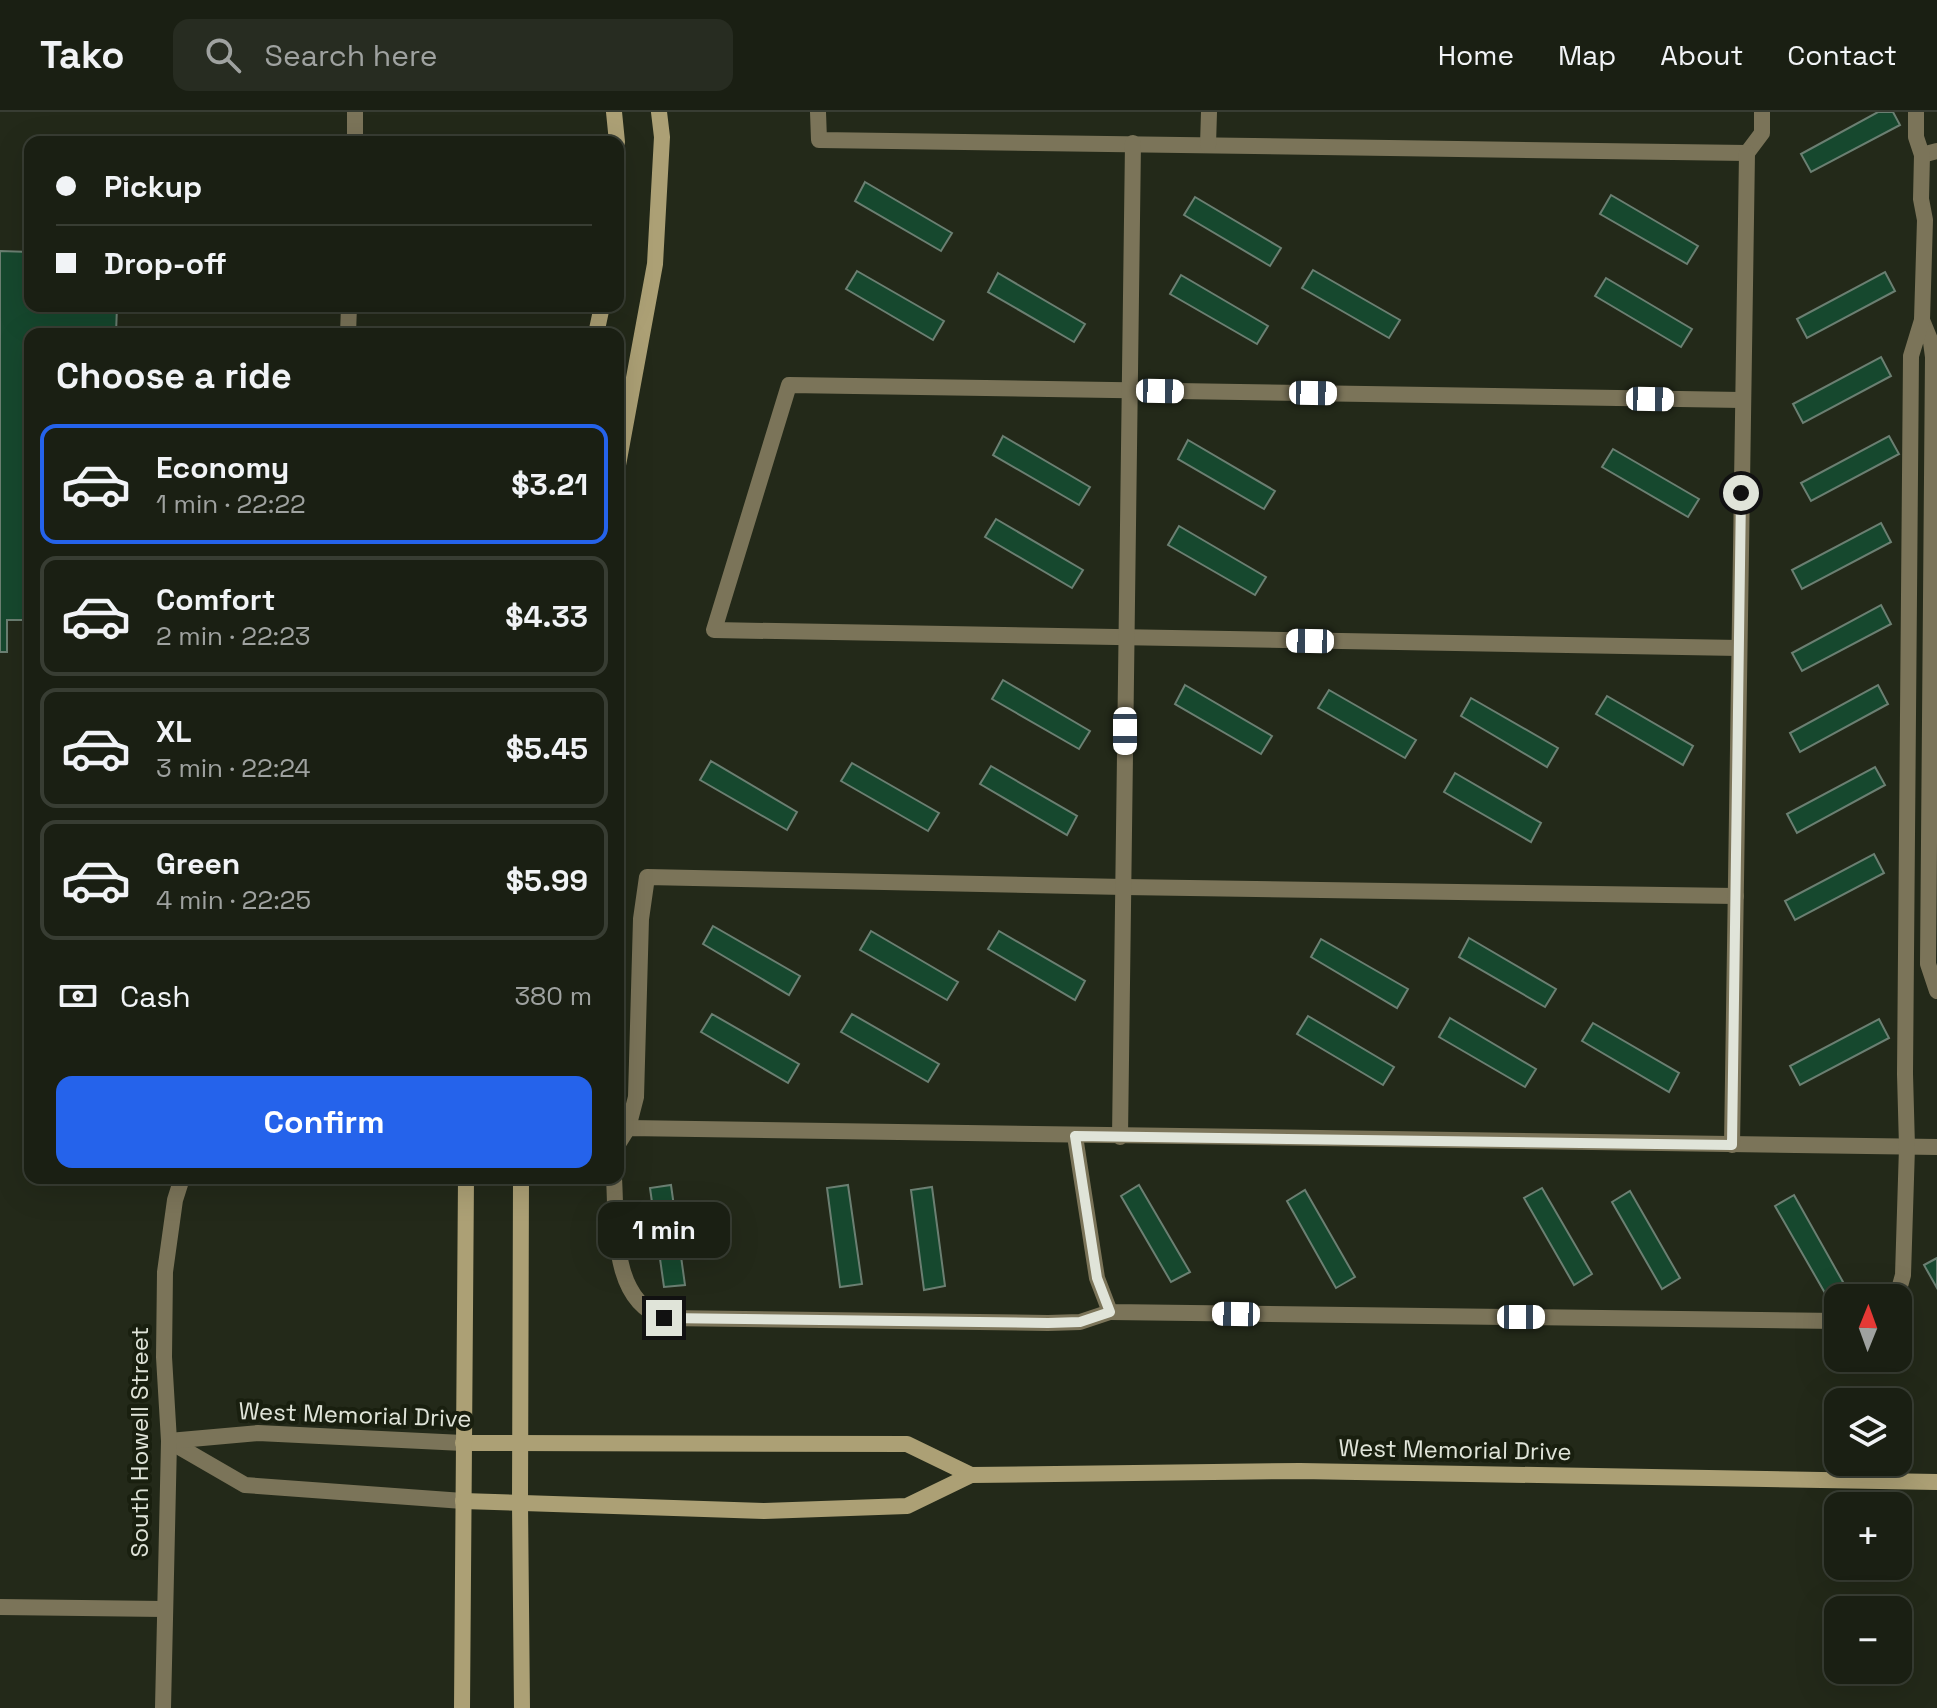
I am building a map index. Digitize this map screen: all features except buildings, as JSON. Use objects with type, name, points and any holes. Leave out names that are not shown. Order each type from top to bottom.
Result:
[{"type":"main road","points":[[614,112],[616,136]]},
{"type":"main road","points":[[624,432],[655,264],[662,137],[659,112]]},
{"type":"main road","points":[[462,1708],[466,1184]]},
{"type":"main road","points":[[521,1184],[522,1708]]},
{"type":"main road","name":"West Memorial Drive","points":[[463,1443],[907,1444],[971,1475]]},
{"type":"main road","name":"West Memorial Drive","points":[[463,1501],[764,1511],[907,1506],[971,1475],[1300,1471],[1937,1482]]},
{"type":"street","points":[[355,112],[355,136]]},
{"type":"street","points":[[818,112],[819,140],[1747,153]]},
{"type":"street","points":[[1208,145],[1209,112]]},
{"type":"street","points":[[1732,1145],[1747,153],[1762,133],[1762,112]]},
{"type":"street","points":[[1900,1284],[1907,1147],[1911,356],[1922,320],[1925,220],[1921,199],[1929,153],[1916,137],[1916,112]]},
{"type":"street","points":[[1120,1137],[1133,143]]},
{"type":"street","points":[[1922,320],[1933,357],[1928,964],[1937,991]]},
{"type":"street","points":[[1739,648],[714,630],[789,385],[1742,400]]},
{"type":"street","points":[[624,1134],[636,1097],[641,919],[647,877],[1736,896]]},
{"type":"street","points":[[628,1128],[1937,1147]]},
{"type":"street","points":[[1075,1136],[1097,1278],[1110,1312]]},
{"type":"street","name":"South Howell Street","points":[[163,1708],[169,1441],[164,1357],[165,1272],[180,1184]]},
{"type":"street","points":[[614,1184],[618,1251],[630,1290],[642,1307],[664,1318],[1048,1323],[1080,1322],[1110,1312],[1824,1321]]},
{"type":"street","name":"West Memorial Drive","points":[[169,1441],[258,1433],[463,1443]]},
{"type":"street","name":"West Memorial Drive","points":[[169,1441],[245,1485],[463,1501]]},
{"type":"street","points":[[0,1607],[164,1609]]},
{"type":"route","points":[[664,1318],[1048,1323],[1080,1322],[1110,1312],[1097,1278],[1075,1136],[1732,1145],[1741,493]]}]
